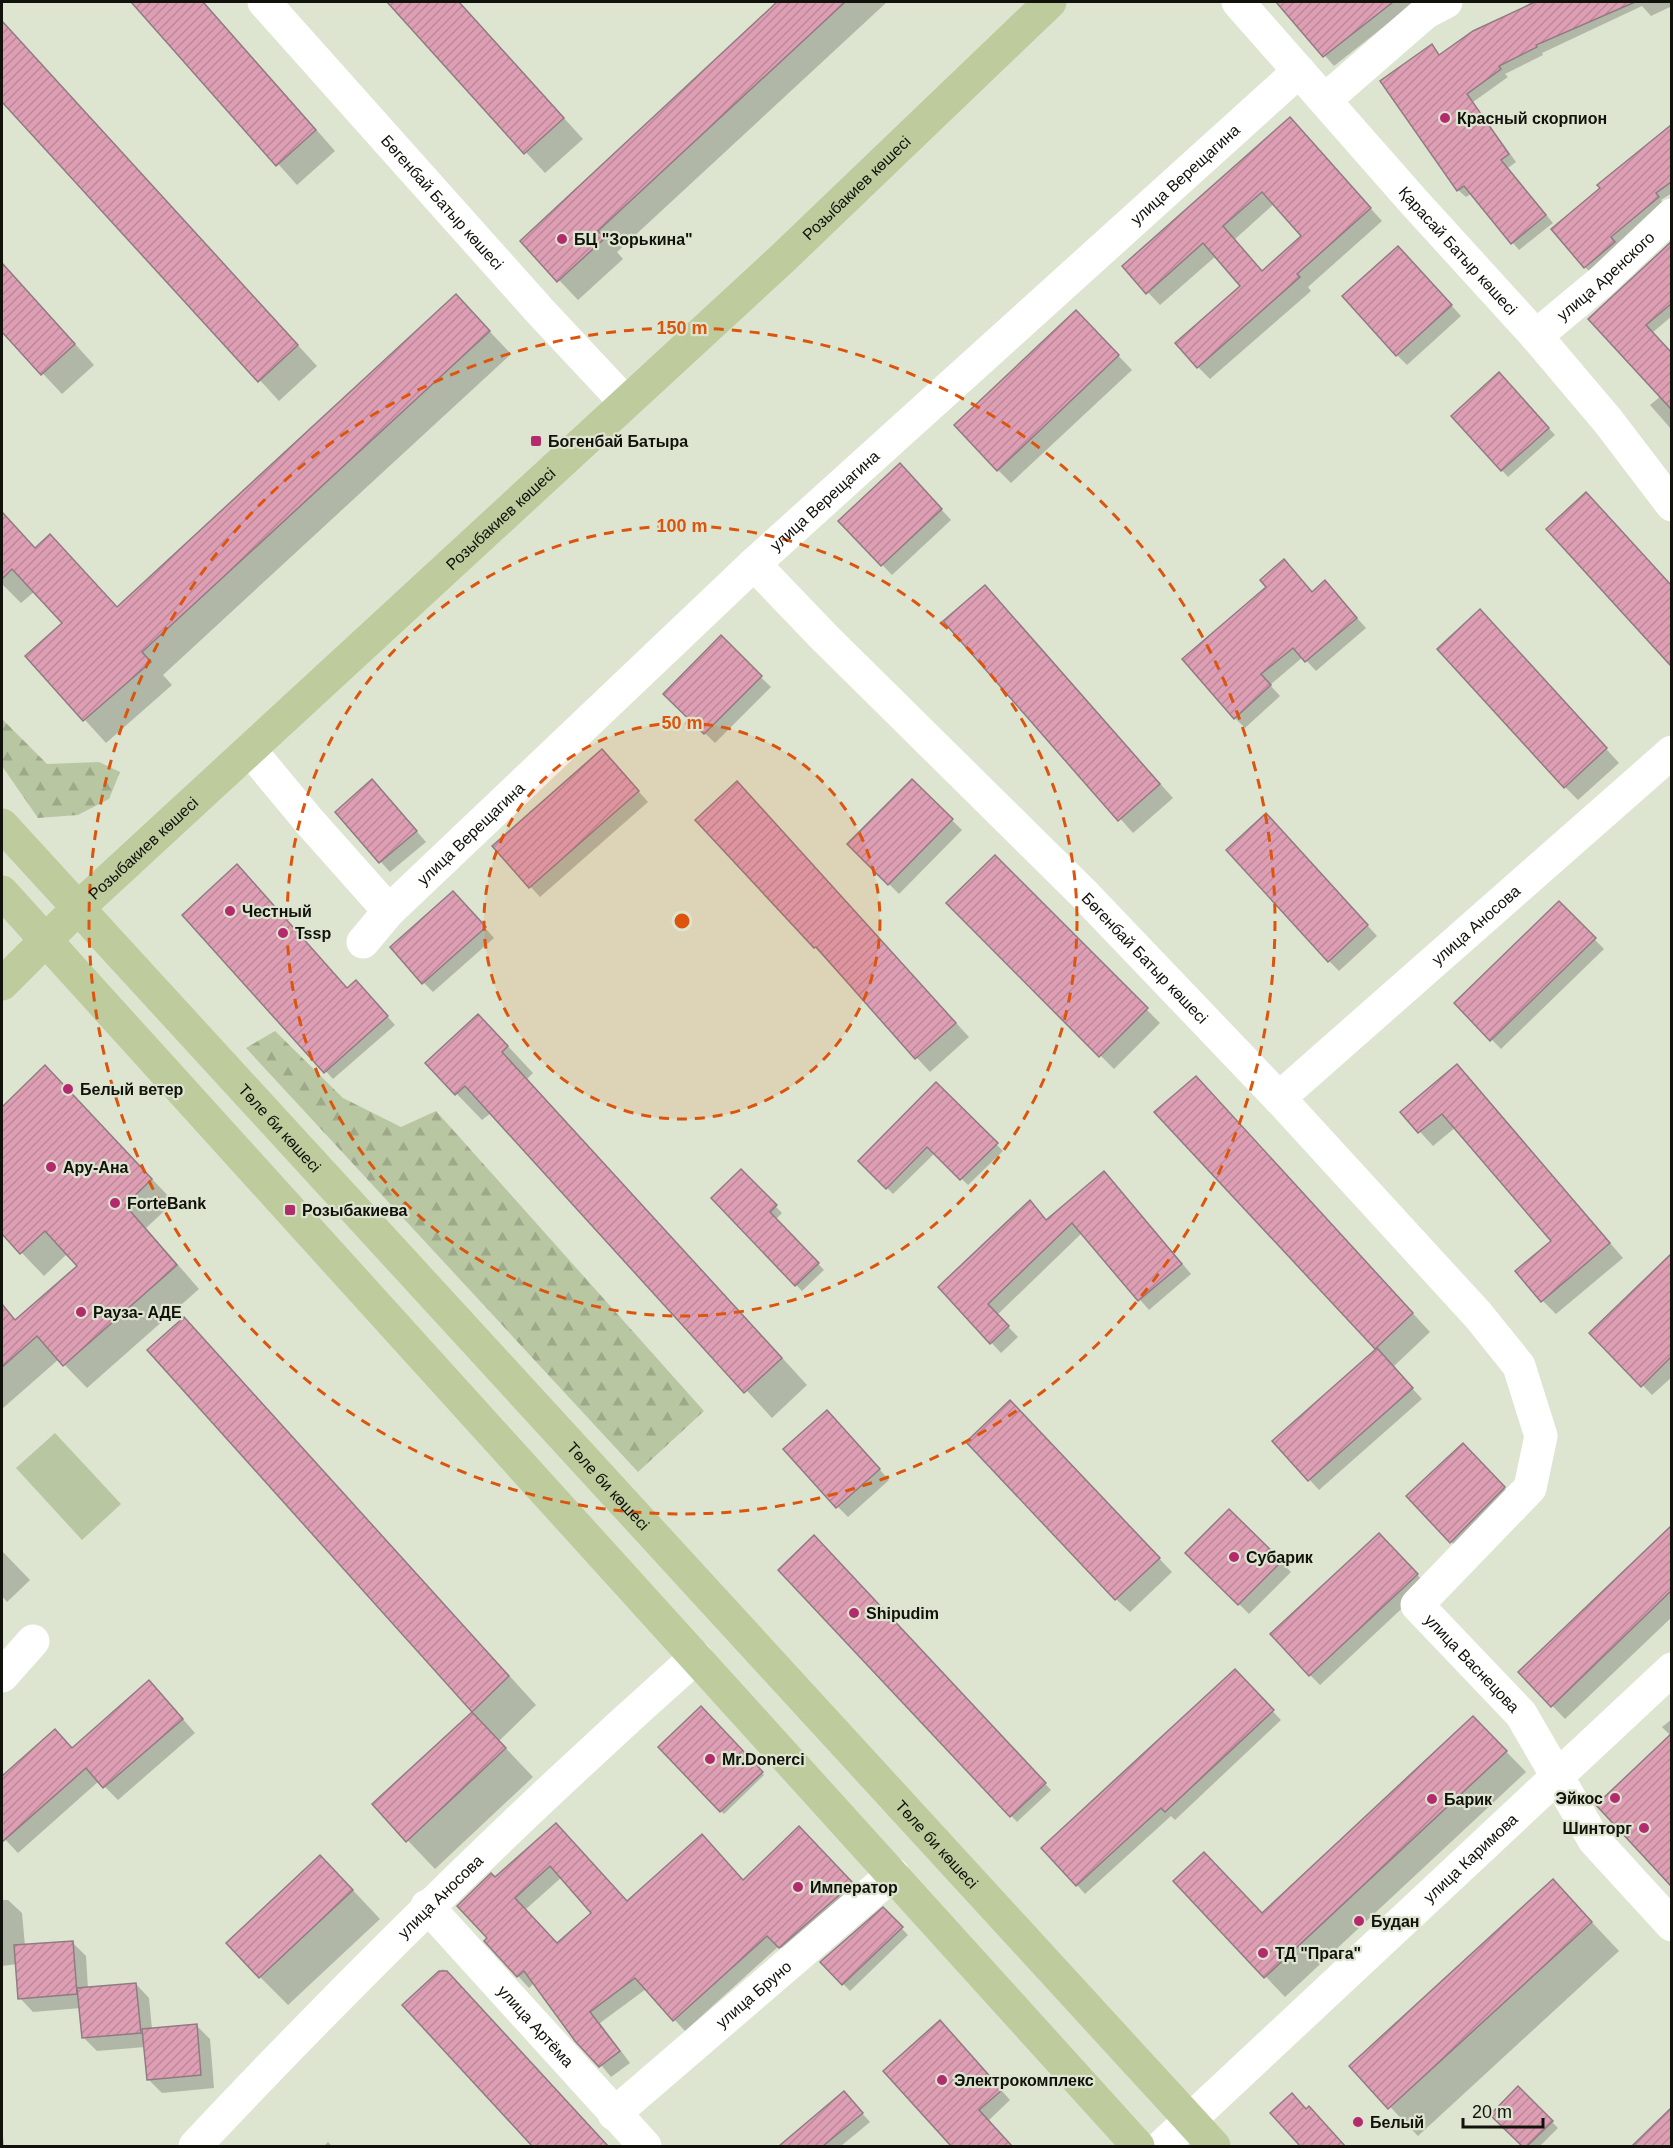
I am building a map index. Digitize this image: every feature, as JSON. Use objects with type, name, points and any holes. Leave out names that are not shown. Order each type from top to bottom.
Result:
[{"type":"main road","name":"Розыбакиев көшесі","points":[[2,984],[78,908],[784,257],[1050,2]]},
{"type":"main road","name":"Төле би көшесі","points":[[2,825],[1214,2146]]},
{"type":"main road","points":[[2,892],[1138,2146]]},
{"type":"main road","points":[[264,1180],[258,1167],[258,1160],[266,1150],[302,1152]]},
{"type":"street","name":"Бөгенбай Батыр көшесі","points":[[264,2],[625,402]]},
{"type":"street","name":"Қарасай Батыр көшесі","points":[[1238,2],[1536,336],[1608,421],[1671,505]]},
{"type":"street","points":[[1325,100],[1425,13],[1446,2]]},
{"type":"street","name":"улица Верещагина","points":[[363,942],[389,911],[754,564],[1299,71]]},
{"type":"street","name":"улица Аренского","points":[[1536,336],[1602,281],[1671,215]]},
{"type":"street","name":"Бөгенбай Батыр көшесі","points":[[754,564],[830,643],[1083,893],[1279,1098],[1478,1315],[1519,1366]]},
{"type":"street","points":[[250,750],[301,812],[389,911]]},
{"type":"street","name":"улица Аносова","points":[[1279,1098],[1671,752]]},
{"type":"street","name":"улица Васнецова","points":[[1519,1366],[1541,1436],[1530,1488],[1416,1605],[1521,1714],[1594,1840],[1671,1925]]},
{"type":"street","points":[[2,1676],[33,1641]]},
{"type":"street","name":"улица Аносова","points":[[195,2146],[427,1906],[562,1777],[696,1658]]},
{"type":"street","name":"улица Каримова","points":[[1162,2146],[1671,1669]]},
{"type":"street","name":"улица Бруно","points":[[614,2114],[893,1874]]},
{"type":"street","name":"улица Артёма","points":[[427,1906],[645,2146]]},
{"type":"green space","points":[[2,719],[47,764],[99,762],[120,772],[109,799],[78,815],[38,818],[2,766]]},
{"type":"green space","points":[[275,1031],[343,1098],[401,1127],[436,1111],[704,1411],[638,1472],[246,1048]]},
{"type":"green space","points":[[55,1433],[121,1504],[82,1540],[16,1468]]},
{"type":"building","points":[[131,2],[203,2],[316,130],[276,166]]},
{"type":"building","points":[[387,2],[459,2],[564,118],[524,154]]},
{"type":"building","points":[[777,2],[845,2],[598,231],[605,238],[557,282],[520,241]]},
{"type":"building","points":[[1276,2],[1393,2],[1323,57]]},
{"type":"building","points":[[1535,2],[1635,2],[1536,45],[1537,47],[1499,66],[1501,69],[1467,94],[1509,154],[1501,160],[1546,215],[1511,244],[1464,186],[1457,191],[1380,81],[1432,44],[1439,55],[1473,31]]},
{"type":"building","points":[[2,21],[298,345],[258,382],[2,102]]},
{"type":"building","points":[[1290,117],[1371,208],[1297,274],[1300,277],[1197,368],[1175,343],[1240,286],[1203,243],[1146,294],[1122,266]],"holes":[[[1262,192],[1301,236],[1262,271],[1223,226]]]},
{"type":"building","points":[[1671,125],[1671,182],[1656,193],[1659,197],[1611,237],[1615,242],[1584,268],[1551,229],[1600,188],[1597,185]]},
{"type":"building","points":[[1671,242],[1671,304],[1646,325],[1671,352],[1671,409],[1588,319]]},
{"type":"building","points":[[1398,246],[1452,305],[1396,356],[1342,296]]},
{"type":"building","points":[[2,263],[75,344],[41,375],[2,332]]},
{"type":"building","points":[[456,294],[490,331],[142,652],[151,662],[83,721],[25,656],[62,623],[12,569],[2,579],[2,512],[35,548],[50,534],[117,607]]},
{"type":"building","points":[[1076,310],[1119,355],[997,471],[954,425]]},
{"type":"building","points":[[1499,372],[1549,428],[1501,471],[1451,416]]},
{"type":"building","points":[[900,463],[942,509],[881,566],[838,521]]},
{"type":"building","points":[[1586,492],[1671,585],[1671,666],[1546,529]]},
{"type":"building","points":[[1284,559],[1312,592],[1325,580],[1357,618],[1305,662],[1293,648],[1261,674],[1271,685],[1234,719],[1182,659],[1266,587],[1260,580]]},
{"type":"building","points":[[985,585],[1160,784],[1118,821],[943,621]]},
{"type":"building","points":[[1480,609],[1607,748],[1564,788],[1437,649]]},
{"type":"building","points":[[721,635],[762,676],[704,734],[663,694]]},
{"type":"building","points":[[602,749],[639,791],[529,888],[492,846]]},
{"type":"building","points":[[372,779],[417,831],[379,863],[335,812]]},
{"type":"building","points":[[912,779],[953,819],[888,885],[847,844]]},
{"type":"building","points":[[737,781],[956,1023],[915,1059],[816,947],[814,948],[695,820]]},
{"type":"building","points":[[1266,813],[1368,925],[1328,962],[1226,850]]},
{"type":"building","points":[[995,855],[1148,1008],[1099,1057],[946,903]]},
{"type":"building","points":[[237,864],[347,988],[356,980],[388,1016],[324,1073],[182,915]]},
{"type":"building","points":[[453,891],[486,927],[422,984],[390,947]]},
{"type":"building","points":[[1559,901],[1596,938],[1490,1041],[1454,1003]]},
{"type":"building","points":[[478,1014],[508,1046],[502,1052],[782,1358],[744,1393],[465,1086],[455,1095],[425,1063]]},
{"type":"building","points":[[1457,1064],[1610,1243],[1541,1302],[1515,1271],[1551,1241],[1442,1114],[1418,1133],[1400,1112]]},
{"type":"building","points":[[45,1065],[152,1179],[125,1205],[177,1265],[63,1366],[37,1336],[2,1367],[2,1304],[15,1320],[77,1266],[45,1231],[20,1254],[2,1234],[2,1107]]},
{"type":"building","points":[[1196,1076],[1413,1313],[1375,1349],[1154,1112]]},
{"type":"building","points":[[936,1082],[998,1143],[960,1180],[927,1147],[886,1189],[858,1161]]},
{"type":"building","points":[[741,1169],[777,1205],[770,1212],[819,1263],[795,1286],[711,1198]]},
{"type":"building","points":[[1104,1171],[1182,1264],[1138,1301],[1072,1223],[988,1304],[1009,1326],[990,1344],[938,1287],[1030,1200],[1046,1220]]},
{"type":"building","points":[[1671,1254],[1671,1357],[1641,1387],[1589,1333]]},
{"type":"building","points":[[184,1317],[509,1676],[472,1712],[147,1350]]},
{"type":"building","points":[[1377,1348],[1413,1388],[1308,1481],[1272,1441]]},
{"type":"building","points":[[1010,1400],[1160,1558],[1115,1600],[966,1442]]},
{"type":"building","points":[[827,1410],[880,1469],[836,1508],[783,1449]]},
{"type":"building","points":[[1463,1443],[1505,1487],[1450,1543],[1406,1496]]},
{"type":"building","name":"Субарик","points":[[1229,1509],[1282,1561],[1238,1605],[1185,1553]]},
{"type":"building","points":[[1671,1526],[1671,1591],[1551,1707],[1518,1672]]},
{"type":"building","points":[[1379,1533],[1418,1574],[1309,1676],[1270,1634]]},
{"type":"building","points":[[814,1535],[1046,1783],[1010,1817],[778,1570]]},
{"type":"building","points":[[1235,1669],[1274,1710],[1165,1812],[1161,1808],[1076,1886],[1041,1848]]},
{"type":"building","points":[[149,1680],[183,1719],[103,1788],[86,1768],[2,1842],[2,1776],[55,1729],[72,1748]]},
{"type":"building","name":"Mr.Donerci","points":[[701,1706],[763,1772],[720,1812],[658,1747]]},
{"type":"building","points":[[472,1712],[506,1748],[406,1842],[372,1804]]},
{"type":"building","points":[[1473,1716],[1507,1751],[1264,1978],[1173,1881],[1204,1852],[1262,1913]]},
{"type":"building","name":"Шинторг","points":[[1671,1734],[1671,1886],[1596,1805]]},
{"type":"building","points":[[556,1823],[627,1901],[702,1834],[743,1880],[799,1826],[853,1883],[779,1948],[767,1936],[673,2021],[635,1978],[590,2012],[620,2051],[599,2067],[575,2041],[524,1971],[517,1977],[484,1941],[487,1938],[457,1906],[491,1873],[495,1877]],"holes":[[[550,1866],[591,1913],[557,1943],[515,1898]]]},
{"type":"building","points":[[320,1855],[353,1890],[259,1978],[226,1943]]},
{"type":"building","points":[[1553,1879],[1592,1922],[1388,2109],[1349,2066]]},
{"type":"building","points":[[883,1907],[903,1927],[842,1985],[820,1962]]},
{"type":"building","points":[[73,1941],[77,1994],[18,1999],[14,1945]]},
{"type":"building","points":[[439,1971],[447,1971],[608,2146],[532,2146],[402,2005]]},
{"type":"building","points":[[136,1983],[141,2033],[82,2038],[77,1988]]},
{"type":"building","name":"Электрокомплекс","points":[[940,2020],[1002,2090],[979,2110],[1012,2146],[951,2146],[883,2071]]},
{"type":"building","points":[[197,2024],[201,2075],[147,2080],[142,2029]]},
{"type":"building","points":[[1518,2086],[1553,2121],[1527,2146],[1522,2146],[1490,2115]]},
{"type":"building","points":[[844,2091],[863,2113],[823,2146],[779,2146]]},
{"type":"building","points":[[1292,2093],[1306,2109],[1309,2106],[1345,2146],[1300,2146],[1270,2113]]},
{"type":"building","points":[[1671,2108],[1671,2146],[1632,2146]]},
{"type":"place","name":"Красный скорпион","points":[[1445,118]]},
{"type":"place","name":"БЦ \"Зорькина\"","points":[[562,239]]},
{"type":"place","name":"Богенбай Батыра","points":[[536,441]]},
{"type":"place","name":"Честный","points":[[230,911]]},
{"type":"place","name":"Tssp","points":[[283,933]]},
{"type":"place","name":"Белый ветер","points":[[68,1089]]},
{"type":"place","name":"Ару-Ана","points":[[51,1167]]},
{"type":"place","name":"ForteBank","points":[[115,1203]]},
{"type":"place","name":"Розыбакиева","points":[[290,1210]]},
{"type":"place","name":"Рауза- АДЕ","points":[[81,1312]]},
{"type":"place","name":"Субарик","points":[[1234,1557]]},
{"type":"place","name":"Shipudim","points":[[854,1613]]},
{"type":"place","name":"Mr.Donerci","points":[[710,1759]]},
{"type":"place","name":"Эйкос","points":[[1615,1798]]},
{"type":"place","name":"Барик","points":[[1432,1799]]},
{"type":"place","name":"Шинторг","points":[[1644,1828]]},
{"type":"place","name":"Император","points":[[798,1887]]},
{"type":"place","name":"Будан","points":[[1359,1921]]},
{"type":"place","name":"ТД \"Прага\"","points":[[1263,1953]]},
{"type":"place","name":"Электрокомплекс","points":[[942,2080]]},
{"type":"place","name":"Белый","points":[[1358,2122]]}]
